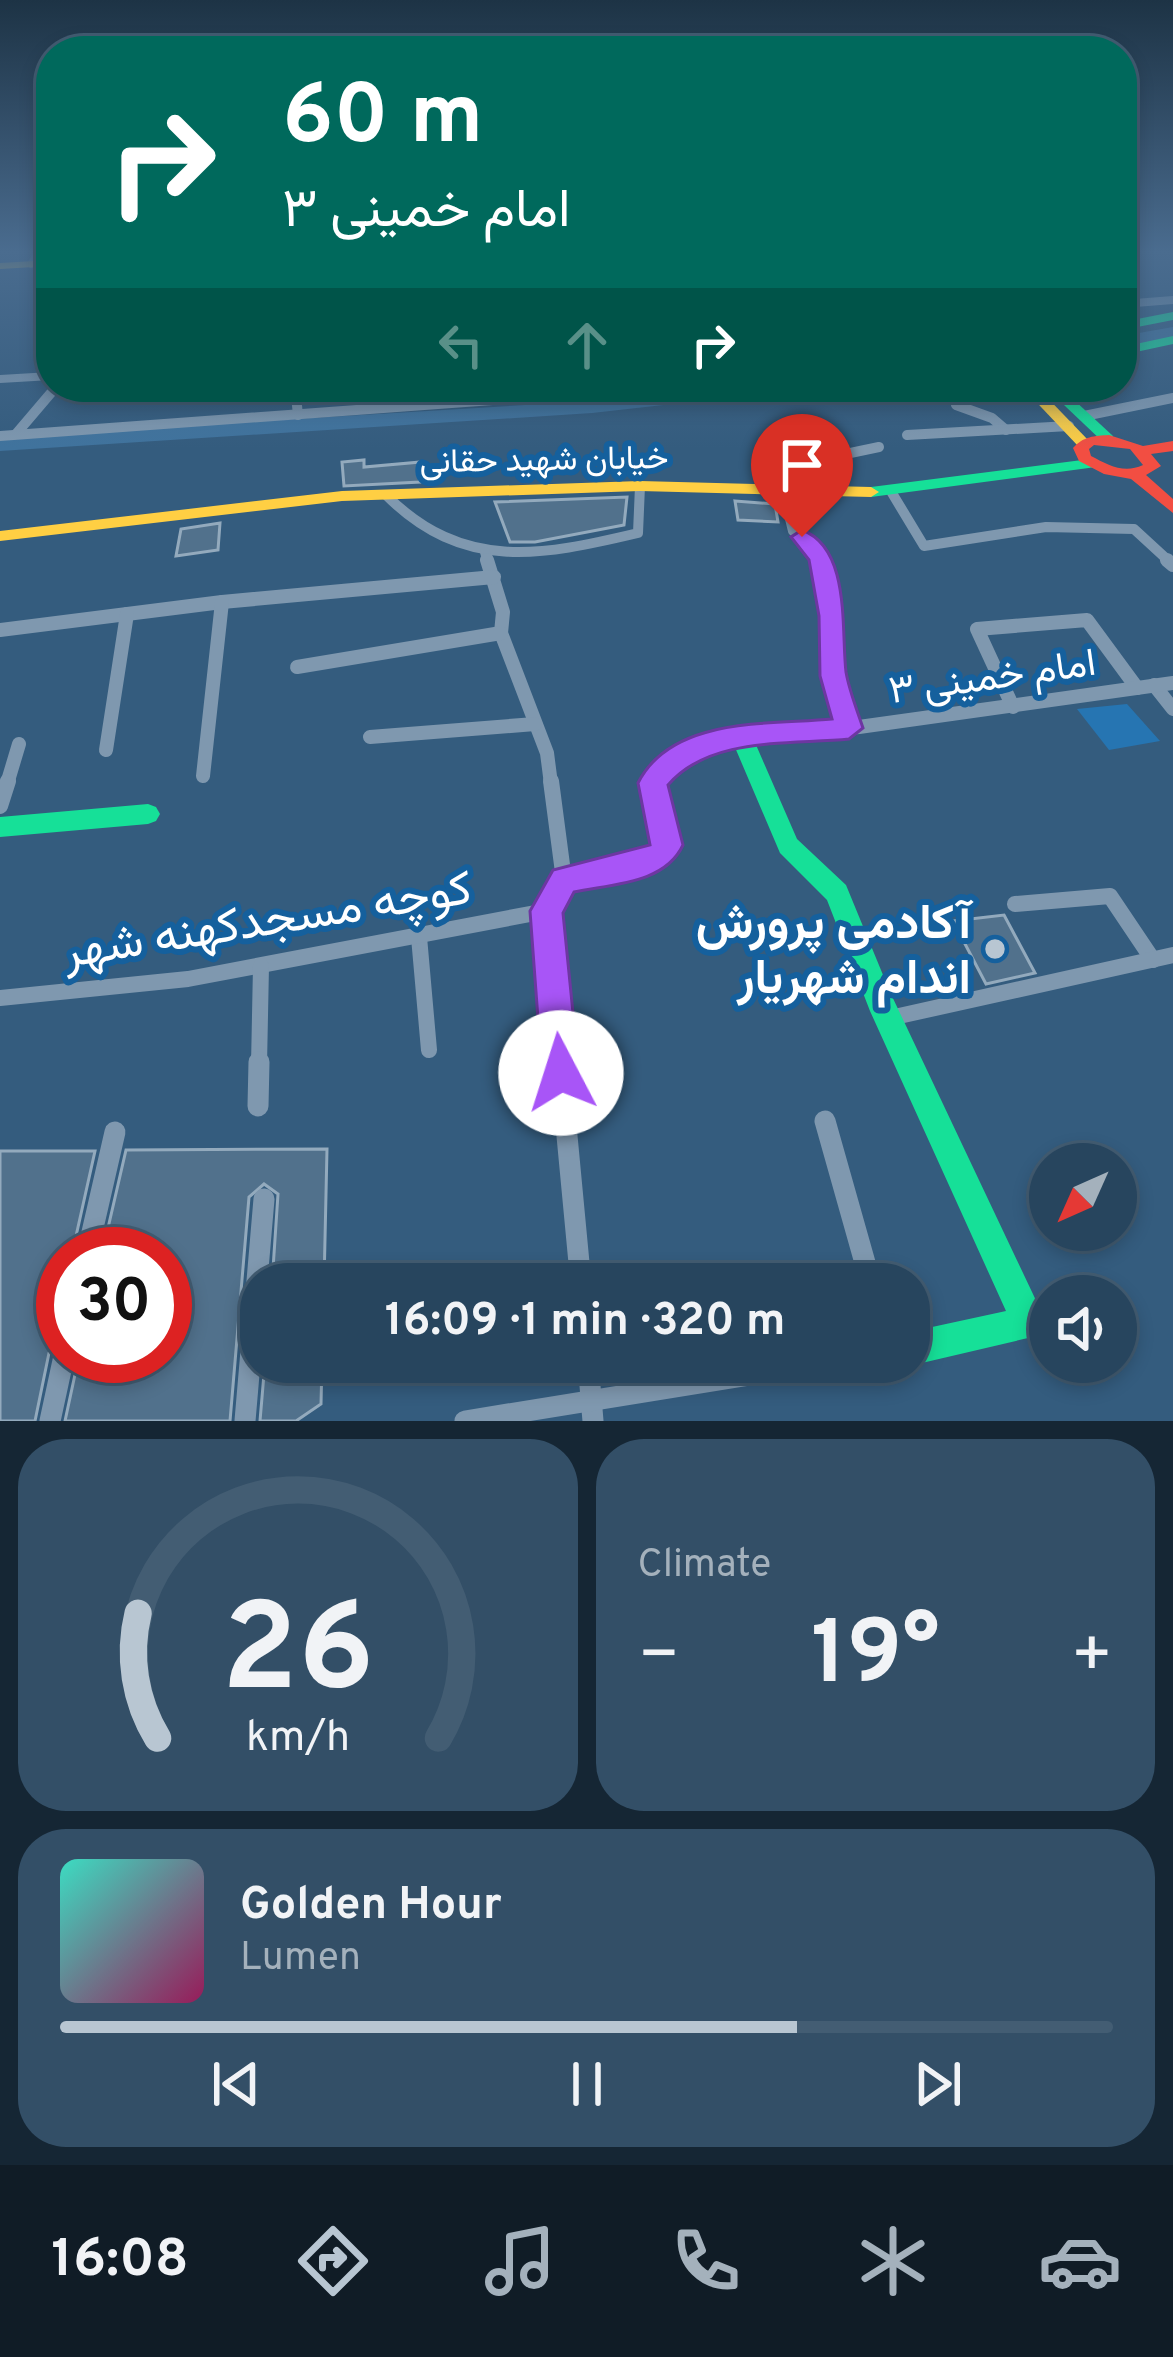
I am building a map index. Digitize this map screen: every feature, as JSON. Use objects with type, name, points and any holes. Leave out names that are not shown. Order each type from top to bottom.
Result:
[{"type":"main road","points":[[1137,323],[1171,316]]},
{"type":"main road","points":[[1137,348],[1170,343]]},
{"type":"main road","points":[[1050,402],[1108,439],[1142,451],[1173,446]]},
{"type":"main road","points":[[1063,402],[1077,421],[1087,454],[1108,472],[1137,476],[1173,508]]},
{"type":"main road","name":"خیابان شهید حقانی","points":[[0,536],[386,495],[640,486],[892,494],[1087,454],[1108,439]]},
{"type":"main road","points":[[1137,476],[1153,466],[1142,451]]},
{"type":"main road","points":[[742,737],[788,847],[836,893],[1030,1323],[930,1344]]},
{"type":"main road","points":[[0,827],[148,814]]},
{"type":"street","points":[[0,379],[36,377]]},
{"type":"street","points":[[907,435],[1077,421],[1173,398]]},
{"type":"street","points":[[16,434],[43,402]]},
{"type":"street","points":[[297,402],[298,416]]},
{"type":"street","points":[[0,436],[498,402]]},
{"type":"street","points":[[956,405],[992,418],[1006,430]]},
{"type":"street","points":[[827,494],[817,460],[879,447]]},
{"type":"street","points":[[386,495],[422,528],[485,552],[549,555],[638,533],[640,486]]},
{"type":"street","points":[[784,494],[793,531],[814,546],[820,558],[831,616],[833,676],[849,728]]},
{"type":"street","points":[[892,494],[924,546],[1059,527],[1134,529],[1173,565]]},
{"type":"street","points":[[485,552],[503,612],[501,633],[547,753],[564,880],[546,911],[579,1263]]},
{"type":"street","points":[[0,630],[223,602],[494,577]]},
{"type":"street","points":[[202,776],[223,602]]},
{"type":"street","points":[[106,750],[127,614]]},
{"type":"street","points":[[1013,707],[977,629],[1087,620],[1173,709]]},
{"type":"street","points":[[297,667],[501,633]]},
{"type":"street","name":"امام خمینی ۳","points":[[564,880],[662,855],[668,845],[653,783],[669,764],[708,742],[1013,707],[1173,682]]},
{"type":"street","points":[[370,737],[535,724]]},
{"type":"street","points":[[0,806],[20,744]]},
{"type":"street","points":[[1015,904],[1110,896],[1153,960]]},
{"type":"street","name":"کوچه مسجدکهنه شهر","points":[[0,998],[188,979],[546,911]]},
{"type":"street","points":[[419,937],[429,1050]]},
{"type":"street","points":[[890,1018],[1173,955]]},
{"type":"street","points":[[258,1106],[261,966]]},
{"type":"street","points":[[825,1121],[865,1263]]},
{"type":"street","points":[[93,1227],[115,1132]]},
{"type":"street","points":[[245,1421],[264,1198]]},
{"type":"street","points":[[50,1421],[58,1383]]},
{"type":"street","points":[[465,1421],[592,1410],[725,1383]]},
{"type":"shaded area","points":[[1127,704],[1160,741],[1109,750],[1077,709]]},
{"type":"building","points":[[364,460],[364,467],[421,462],[420,482],[344,486],[342,462]]},
{"type":"building","points":[[627,497],[624,525],[535,542],[510,542],[495,502]]},
{"type":"building","points":[[735,501],[775,504],[778,522],[738,520]]},
{"type":"building","points":[[220,523],[218,550],[176,556],[181,529]]},
{"type":"building","name":"آکادمی پرورش اندام شهریار","points":[[1004,915],[1035,973],[986,984],[953,921]]},
{"type":"building","points":[[327,1149],[324,1263],[273,1263],[278,1194],[264,1184],[249,1197],[230,1421],[65,1421],[73,1383],[192,1383],[192,1227],[108,1227],[126,1150]]},
{"type":"building","points":[[0,1151],[95,1151],[78,1227],[36,1227],[36,1383],[43,1383],[35,1421],[0,1421]]},
{"type":"building","points":[[263,1383],[322,1383],[321,1404],[296,1421],[260,1421]]},
{"type":"waterway","points":[[1137,339],[1173,332]]},
{"type":"waterway","points":[[0,444],[637,402]]},
{"type":"traffic: fast","points":[[1137,323],[1171,316]]},
{"type":"traffic: fast","points":[[1137,348],[1173,340]]},
{"type":"traffic: fast","points":[[1068,402],[1108,439]]},
{"type":"traffic: fast","points":[[871,492],[1090,464]]},
{"type":"traffic: fast","points":[[742,738],[788,846],[837,893],[880,1001],[1029,1323],[930,1344]]},
{"type":"traffic: fast","points":[[0,827],[148,814]]},
{"type":"traffic: slow","points":[[1043,402],[1084,444]]},
{"type":"traffic: slow","points":[[0,536],[342,496],[640,486],[871,492]]},
{"type":"traffic: jam","points":[[1109,440],[1135,446],[1153,466],[1118,473],[1084,458],[1081,448],[1090,441],[1109,440]]},
{"type":"traffic: jam","points":[[1142,451],[1173,446]]},
{"type":"traffic: jam","points":[[1137,476],[1173,508]]},
{"type":"place","name":"آکادمی پرورش اندام شهریار","points":[[995,949]]},
{"type":"route","points":[[561,1073],[546,911],[564,880],[662,855],[668,845],[653,783],[669,764],[708,742],[849,728],[833,676],[831,616],[820,558],[802,537]]}]
